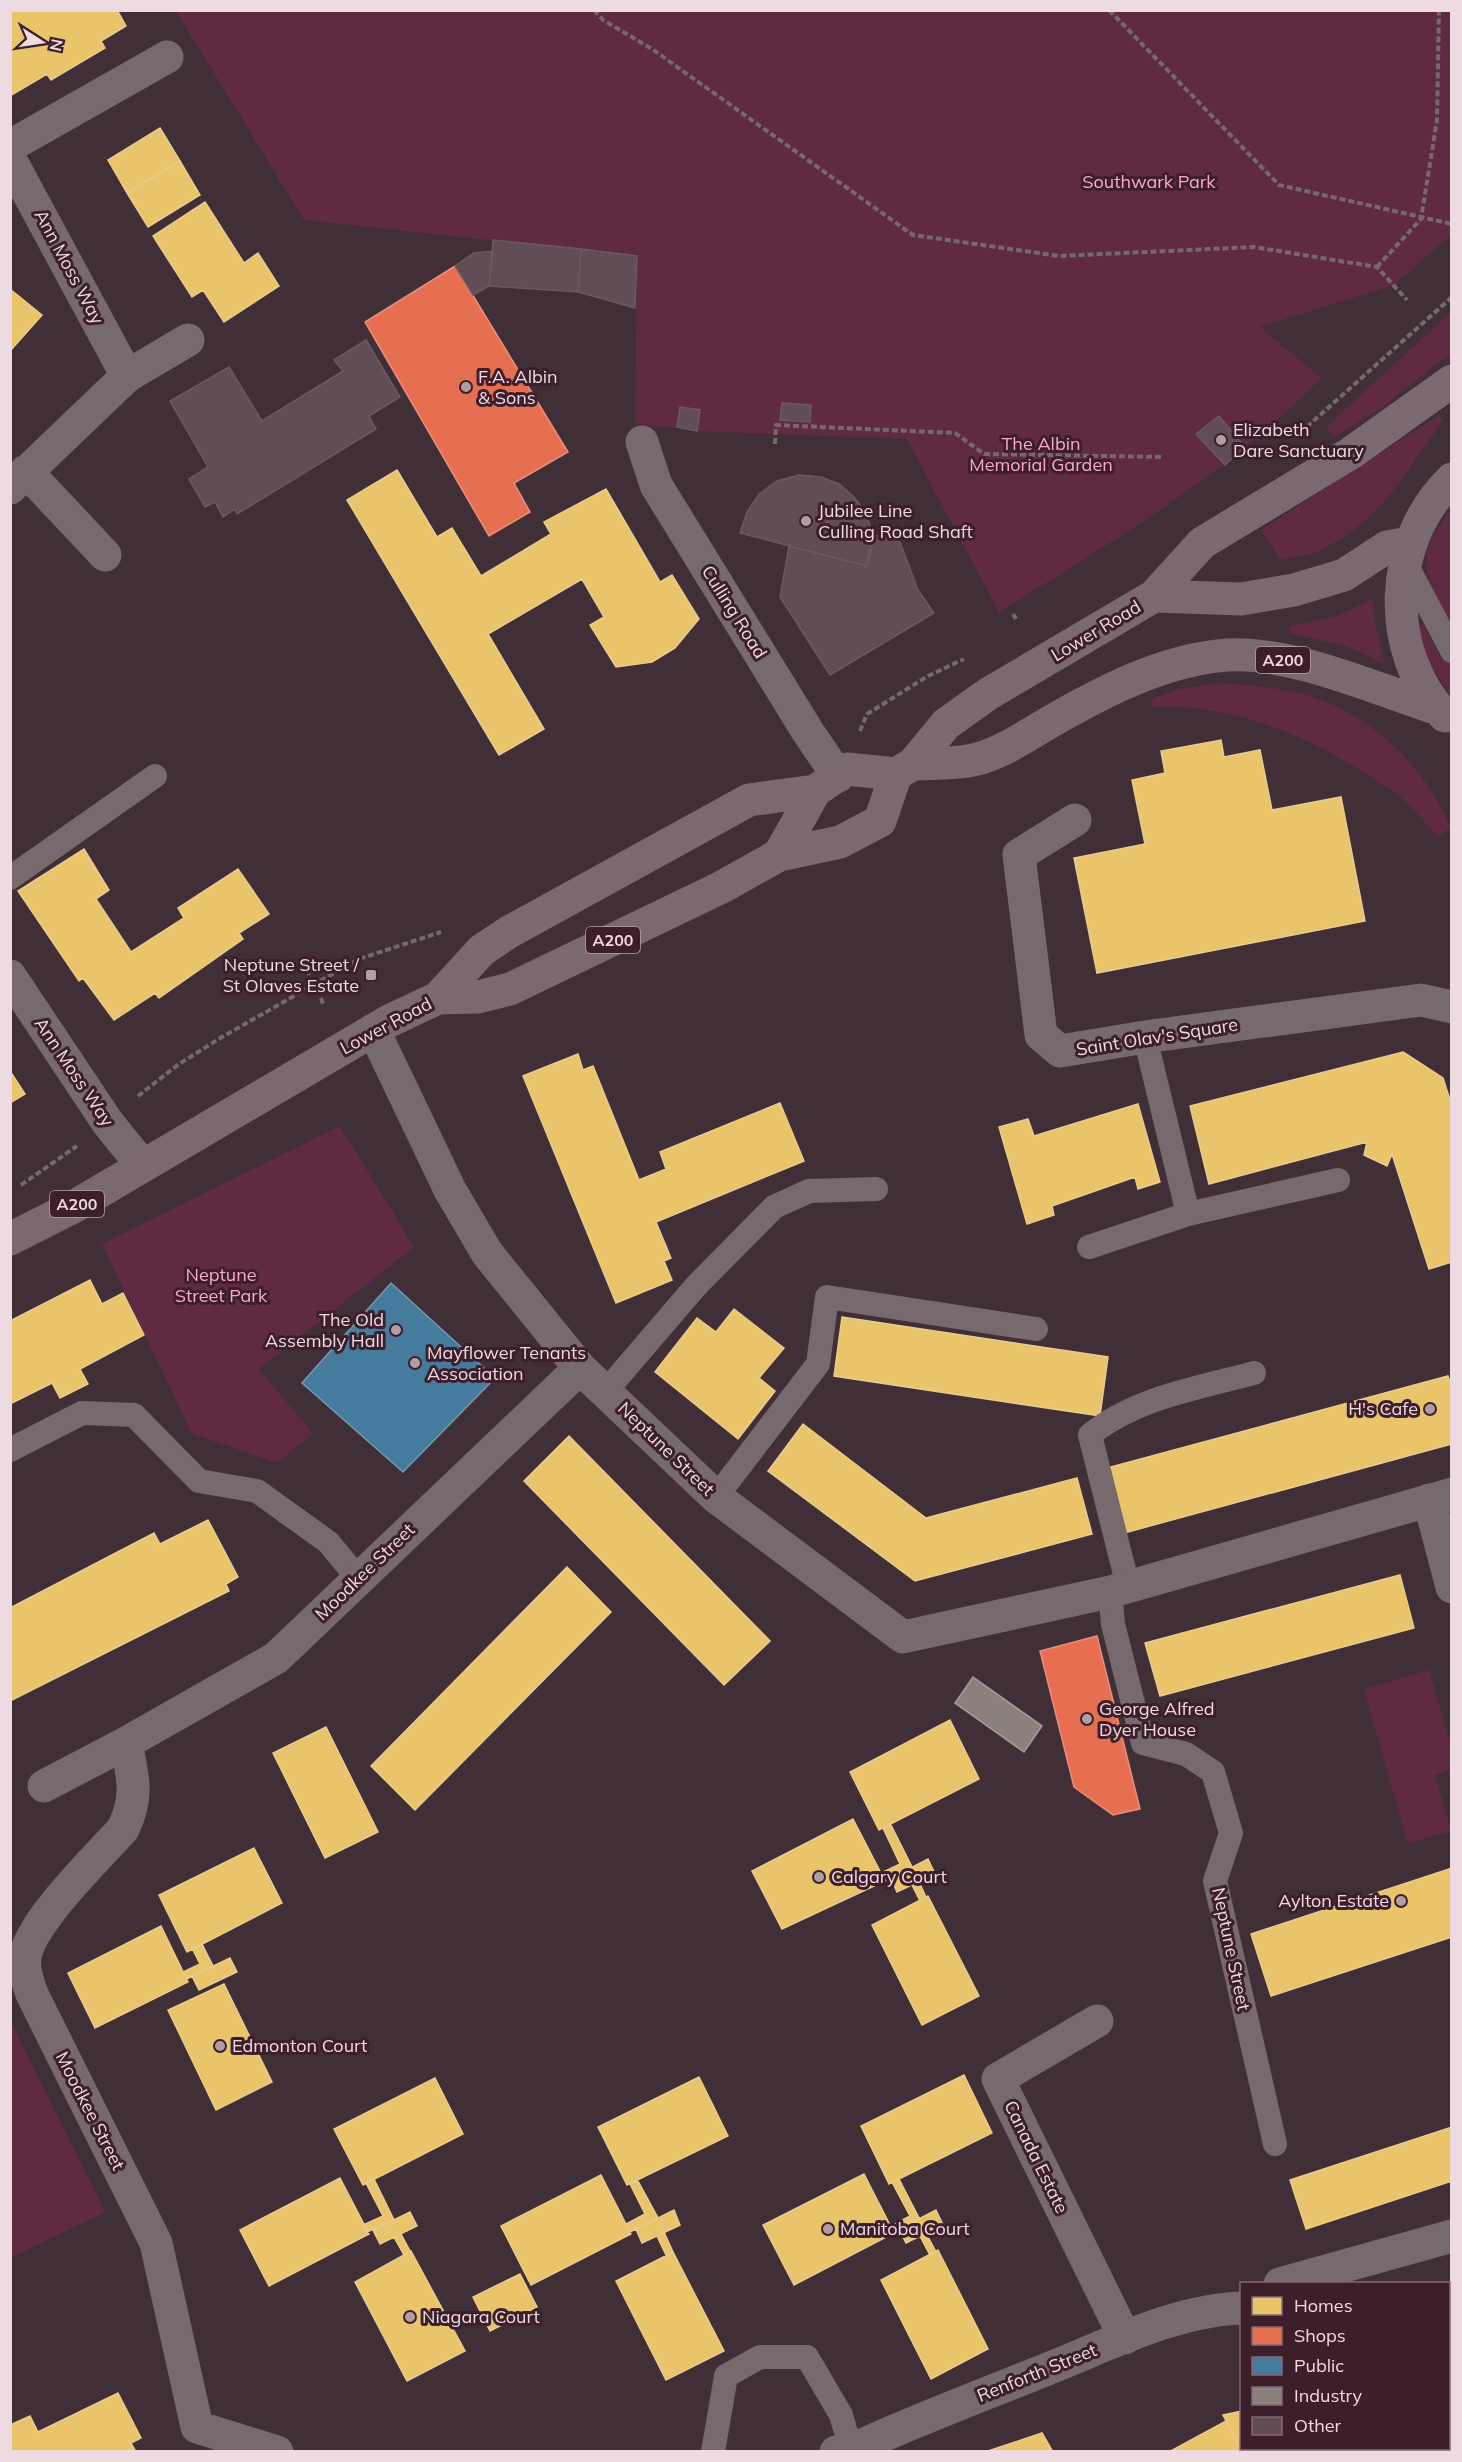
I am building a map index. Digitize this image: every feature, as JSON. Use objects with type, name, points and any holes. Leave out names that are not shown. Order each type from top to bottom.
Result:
[{"type":"main road","points":[[1154,596],[1202,543],[1351,453],[1452,381]]},
{"type":"main road","points":[[1445,716],[1421,683],[1409,654],[1402,624],[1400,593],[1407,552],[1423,514],[1452,479]]},
{"type":"main road","name":"Lower Road","points":[[10,1239],[75,1206],[374,1031],[438,999],[478,997],[510,989],[722,887],[779,855],[840,842],[880,821],[904,769],[946,724],[988,694],[1154,596],[1241,599],[1294,590],[1344,575],[1387,547],[1407,552]]},
{"type":"main road","name":"A200","points":[[827,783],[847,769],[904,769],[969,761],[1008,747],[1124,682],[1172,666],[1227,655],[1259,656],[1293,662],[1445,716]]},
{"type":"main road","points":[[779,855],[827,783]]},
{"type":"main road","points":[[438,999],[459,972],[482,950],[519,926],[749,800],[827,783]]},
{"type":"street","points":[[10,146],[167,57]]},
{"type":"street","name":"Ann Moss Way","points":[[10,159],[127,376]]},
{"type":"street","points":[[105,555],[18,480],[127,376],[188,340]]},
{"type":"street","name":"Culling Road","points":[[642,442],[656,485],[808,732],[827,783]]},
{"type":"street","name":"Saint Olav's Square","points":[[1075,820],[1018,855],[1041,1035],[1060,1051],[1145,1036],[1420,1000],[1452,1007]]},
{"type":"street","name":"Ann Moss Way","points":[[10,976],[108,1123],[142,1165]]},
{"type":"street","name":"Neptune Street","points":[[374,1031],[450,1190],[487,1253],[580,1368],[716,1497],[903,1637],[1119,1589],[1440,1497]]},
{"type":"street","name":"Moodkee Street","points":[[44,1785],[126,1743],[276,1658],[580,1368]]},
{"type":"street","points":[[1440,1497],[1452,1587]]},
{"type":"street","name":"Moodkee Street","points":[[126,1743],[135,1788],[132,1810],[123,1829],[38,1926],[27,1949],[24,1971],[32,1995],[156,2243],[197,2427],[218,2442],[277,2451]]},
{"type":"street","name":"Canada Estate","points":[[1097,2021],[998,2079],[1125,2338]]},
{"type":"street","points":[[1284,2282],[1452,2236]]},
{"type":"street","name":"Renforth Street","points":[[843,2451],[1125,2338],[1217,2309],[1240,2308]]},
{"type":"lane","points":[[1407,552],[1452,651]]},
{"type":"lane","points":[[10,878],[155,776]]},
{"type":"lane","points":[[1145,1036],[1188,1214]]},
{"type":"lane","points":[[1089,1248],[1188,1214],[1338,1180]]},
{"type":"lane","points":[[606,1391],[696,1286],[774,1207],[808,1191],[876,1189]]},
{"type":"lane","points":[[716,1497],[818,1364],[827,1297],[1036,1329]]},
{"type":"lane","points":[[1119,1589],[1090,1435],[1108,1420],[1162,1397],[1254,1373]]},
{"type":"lane","points":[[10,1450],[82,1413],[134,1415],[199,1481],[257,1491],[328,1542],[358,1578]]},
{"type":"lane","name":"Neptune Street","points":[[1119,1589],[1113,1624],[1143,1743],[1186,1754],[1213,1772],[1222,1799],[1231,1833],[1215,1881],[1275,2144]]},
{"type":"lane","points":[[713,2451],[726,2376],[760,2357],[807,2357],[841,2415],[843,2451]]},
{"type":"path","points":[[594,10],[603,20],[652,49],[914,235],[1059,256],[1254,247],[1377,267],[1407,300]]},
{"type":"path","points":[[1109,10],[1279,184],[1421,219],[1452,224]]},
{"type":"path","points":[[1377,267],[1421,219],[1437,120],[1439,10]]},
{"type":"path","points":[[1427,321],[1452,297]]},
{"type":"path","points":[[775,444],[776,425],[955,433],[984,454],[1164,457]]},
{"type":"path","points":[[1013,614],[1016,619]]},
{"type":"path","points":[[867,714],[928,676],[968,657]]},
{"type":"path","points":[[131,1102],[196,1053],[358,959],[442,932]]},
{"type":"path","points":[[304,966],[309,975]]},
{"type":"path","points":[[321,998],[324,1004]]},
{"type":"path","points":[[19,1186],[57,1161]]},
{"type":"green space","name":"Southwark Park","points":[[176,11],[1451,11],[1451,235],[1394,285],[1260,327],[1321,378],[1285,413],[1208,476],[1126,533],[999,612],[907,439],[697,431],[635,423],[637,256],[304,220]]},
{"type":"green space","points":[[1451,312],[1451,353],[1384,406],[1334,437],[1326,427]]},
{"type":"green space","points":[[1438,416],[1443,420],[1403,478],[1374,512],[1338,541],[1307,555],[1280,560],[1261,530]]},
{"type":"green space","points":[[1451,510],[1451,625],[1434,593],[1426,567],[1430,542]]},
{"type":"green space","points":[[1374,598],[1374,617],[1385,664],[1349,647],[1290,633],[1289,626],[1334,617]]},
{"type":"green space","points":[[1423,624],[1440,657],[1451,652],[1451,696],[1428,661],[1419,626]]},
{"type":"green space","points":[[1222,683],[1299,693],[1348,712],[1370,726],[1410,762],[1440,805],[1451,828],[1438,836],[1405,801],[1389,788],[1334,755],[1284,731],[1259,722],[1207,710],[1152,706],[1151,699],[1180,689]]},
{"type":"green space","name":"Neptune Street Park","points":[[340,1126],[414,1247],[259,1369],[313,1433],[278,1463],[192,1434],[102,1244]]},
{"type":"green space","points":[[1429,1670],[1451,1748],[1451,1769],[1435,1775],[1451,1831],[1408,1843],[1364,1689]]},
{"type":"green space","points":[[11,2022],[105,2212],[10,2258]]},
{"type":"building: Homes","points":[[10,10],[117,10],[126,26],[101,41],[105,48],[51,80],[47,74],[10,96]]},
{"type":"building: Homes","points":[[160,128],[180,161],[127,193],[108,160]]},
{"type":"building: Homes","points":[[180,161],[200,195],[148,227],[127,193]]},
{"type":"building: Homes","points":[[205,202],[244,263],[258,253],[279,286],[224,322],[203,290],[192,297],[153,236]]},
{"type":"building: Homes","points":[[10,289],[42,315],[10,351]]},
{"type":"building: Homes","points":[[397,470],[437,537],[452,528],[481,576],[551,534],[544,522],[606,489],[660,582],[672,575],[699,619],[675,648],[652,662],[616,667],[590,625],[604,617],[582,579],[488,634],[544,729],[499,755],[347,500]]},
{"type":"building: Homes","points":[[1221,740],[1224,757],[1260,750],[1272,810],[1341,797],[1365,921],[1097,973],[1074,858],[1145,844],[1132,780],[1165,773],[1161,751]]},
{"type":"building: Homes","points":[[84,849],[109,890],[96,899],[131,952],[184,918],[178,908],[238,869],[269,914],[239,933],[243,939],[159,998],[155,993],[114,1020],[83,978],[79,981],[18,891]]},
{"type":"building: Homes","points":[[1403,1052],[1443,1078],[1452,1106],[1452,1262],[1429,1269],[1392,1154],[1387,1166],[1364,1155],[1367,1142],[1209,1184],[1190,1106]]},
{"type":"building: Homes","points":[[578,1054],[583,1070],[593,1066],[639,1180],[666,1169],[660,1152],[780,1103],[804,1161],[656,1222],[671,1258],[664,1261],[672,1280],[616,1303],[523,1076]]},
{"type":"building: Homes","points":[[10,1071],[25,1094],[10,1103]]},
{"type":"building: Homes","points":[[1138,1104],[1160,1182],[1138,1189],[1135,1177],[1052,1206],[1054,1215],[1027,1224],[999,1127],[1028,1119],[1034,1136]]},
{"type":"building: Homes","points":[[90,1280],[102,1304],[123,1293],[144,1335],[80,1369],[88,1384],[60,1398],[52,1383],[10,1404],[10,1321]]},
{"type":"building: Homes","points":[[734,1309],[784,1348],[759,1378],[775,1391],[738,1439],[655,1372],[697,1318],[716,1332]]},
{"type":"building: Homes","points":[[842,1317],[1108,1357],[1100,1416],[834,1376]]},
{"type":"building: Homes","points":[[1448,1376],[1452,1388],[1452,1444],[1124,1533],[1107,1468]]},
{"type":"building: Homes","points":[[803,1424],[926,1518],[1077,1478],[1092,1534],[915,1581],[768,1471]]},
{"type":"building: Homes","points":[[569,1436],[770,1641],[724,1685],[524,1481]]},
{"type":"building: Homes","points":[[208,1520],[238,1577],[226,1584],[229,1591],[10,1701],[10,1608],[154,1533],[160,1544]]},
{"type":"building: Homes","points":[[567,1567],[611,1612],[415,1810],[371,1766]]},
{"type":"building: Homes","points":[[1400,1575],[1414,1628],[1160,1696],[1145,1643]]},
{"type":"building: Homes","name":"Calgary Court","points":[[950,1720],[979,1779],[879,1830],[850,1772]]},
{"type":"building: Homes","points":[[326,1727],[378,1832],[325,1858],[273,1753]]},
{"type":"building: Homes","name":"Calgary Court","points":[[853,1819],[885,1881],[782,1929],[752,1871]]},
{"type":"building: Homes","points":[[891,1825],[912,1867],[885,1881],[881,1873],[900,1864],[883,1828]]},
{"type":"building: Homes","points":[[254,1848],[282,1903],[187,1952],[159,1895]]},
{"type":"building: Homes","points":[[928,1859],[935,1874],[897,1892],[891,1878]]},
{"type":"building: Homes","name":"Aylton Estate","points":[[1452,1868],[1452,1937],[1271,1996],[1251,1934]]},
{"type":"building: Homes","points":[[919,1882],[926,1897],[920,1901],[912,1885]]},
{"type":"building: Homes","name":"Calgary Court","points":[[928,1896],[979,1996],[922,2025],[872,1925]]},
{"type":"building: Homes","points":[[161,1926],[188,1982],[95,2028],[68,1973]]},
{"type":"building: Homes","points":[[202,1944],[213,1966],[187,1979],[183,1972],[200,1964],[192,1948]]},
{"type":"building: Homes","points":[[230,1958],[237,1972],[199,1990],[192,1976]]},
{"type":"building: Homes","name":"Edmonton Court","points":[[224,1984],[272,2082],[216,2110],[168,2010]]},
{"type":"building: Homes","name":"Manitoba Court","points":[[964,2075],[992,2133],[889,2184],[861,2126]]},
{"type":"building: Homes","points":[[699,2077],[728,2136],[627,2185],[598,2127]]},
{"type":"building: Homes","points":[[435,2078],[463,2134],[363,2185],[334,2129]]},
{"type":"building: Homes","points":[[1452,2127],[1452,2181],[1306,2229],[1290,2180]]},
{"type":"building: Homes","name":"Manitoba Court","points":[[864,2174],[894,2233],[794,2285],[763,2225]]},
{"type":"building: Homes","points":[[601,2175],[631,2234],[531,2285],[501,2226]]},
{"type":"building: Homes","points":[[340,2178],[369,2234],[269,2286],[240,2230]]},
{"type":"building: Homes","points":[[374,2179],[394,2220],[367,2232],[363,2225],[383,2216],[366,2183]]},
{"type":"building: Homes","points":[[899,2179],[919,2218],[893,2231],[891,2226],[910,2216],[892,2182]]},
{"type":"building: Homes","points":[[638,2181],[658,2218],[630,2232],[626,2224],[645,2214],[630,2184]]},
{"type":"building: Homes","points":[[674,2210],[680,2225],[642,2243],[636,2229]]},
{"type":"building: Homes","points":[[936,2210],[943,2225],[906,2243],[899,2229]]},
{"type":"building: Homes","points":[[410,2212],[417,2226],[380,2244],[373,2230]]},
{"type":"building: Homes","points":[[664,2232],[673,2252],[666,2255],[657,2236]]},
{"type":"building: Homes","points":[[926,2233],[936,2252],[930,2255],[920,2236]]},
{"type":"building: Homes","points":[[401,2234],[410,2251],[404,2255],[394,2237]]},
{"type":"building: Homes","name":"Manitoba Court","points":[[938,2250],[988,2349],[931,2379],[881,2280]]},
{"type":"building: Homes","name":"Niagara Court","points":[[411,2251],[465,2351],[407,2381],[355,2282]]},
{"type":"building: Homes","points":[[673,2252],[724,2351],[666,2380],[616,2281]]},
{"type":"building: Homes","points":[[520,2274],[537,2307],[490,2331],[473,2297]]},
{"type":"building: Homes","points":[[1450,2284],[1452,2284],[1452,2340],[1450,2340]]},
{"type":"building: Homes","points":[[118,2393],[141,2438],[131,2443],[136,2452],[10,2452],[10,2425],[30,2416],[38,2432]]},
{"type":"building: Homes","points":[[1240,2411],[1240,2448],[1223,2415]]},
{"type":"building: Homes","points":[[1226,2421],[1242,2452],[1169,2452]]},
{"type":"building: Homes","points":[[1042,2433],[1053,2452],[985,2452]]},
{"type":"building: Homes","points":[[1241,2450],[1258,2450],[1255,2452],[1242,2452]]},
{"type":"building: Shops","name":"F.A. Albin & Sons","points":[[455,266],[568,452],[514,483],[530,512],[489,536],[365,322]]},
{"type":"building: Shops","name":"George Alfred Dyer House","points":[[1097,1636],[1140,1809],[1113,1815],[1074,1787],[1040,1651]]},
{"type":"building: Public","name":"The Old Assembly Hall","points":[[391,1283],[495,1378],[403,1472],[302,1383]]},
{"type":"building: Industry","points":[[973,1677],[1042,1726],[1024,1752],[955,1703]]},
{"type":"building: Other","points":[[493,240],[581,249],[578,292],[489,286]]},
{"type":"building: Other","points":[[581,249],[637,256],[635,308],[578,292]]},
{"type":"building: Other","points":[[493,251],[489,286],[473,295],[455,266],[474,253]]},
{"type":"building: Other","points":[[366,340],[400,397],[369,416],[376,429],[237,514],[235,509],[223,517],[215,502],[205,507],[189,479],[208,467],[170,401],[229,367],[262,421],[343,371],[334,360]]},
{"type":"building: Other","points":[[782,403],[811,405],[810,422],[780,420]]},
{"type":"building: Other","points":[[680,407],[700,410],[697,431],[677,427]]},
{"type":"building: Other","name":"Elizabeth Dare Sanctuary","points":[[1219,416],[1245,447],[1225,465],[1196,434]]},
{"type":"building: Other","name":"Jubilee Line Culling Road Shaft","points":[[799,475],[821,477],[839,484],[865,511],[871,529],[872,548],[867,566],[740,533],[747,512],[759,494],[777,481]]},
{"type":"building: Other","points":[[872,534],[900,542],[918,590],[934,613],[830,675],[780,597],[789,546],[867,566]]},
{"type":"place","name":"F.A. Albin & Sons","points":[[466,387]]},
{"type":"place","name":"Elizabeth Dare Sanctuary","points":[[1221,440]]},
{"type":"place","name":"Jubilee Line Culling Road Shaft","points":[[806,521]]},
{"type":"place","name":"Neptune Street / St Olaves Estate","points":[[371,975]]},
{"type":"place","name":"The Old Assembly Hall","points":[[396,1330]]},
{"type":"place","name":"Mayflower Tenants Association","points":[[415,1363]]},
{"type":"place","name":"H's Cafe","points":[[1430,1409]]},
{"type":"place","name":"George Alfred Dyer House","points":[[1087,1719]]},
{"type":"place","name":"Calgary Court","points":[[819,1877]]},
{"type":"place","name":"Aylton Estate","points":[[1401,1901]]},
{"type":"place","name":"Edmonton Court","points":[[220,2046]]},
{"type":"place","name":"Manitoba Court","points":[[828,2229]]},
{"type":"place","name":"Niagara Court","points":[[410,2317]]},
{"type":"park label","name":"The Albin Memorial Garden","points":[[1041,454]]}]
